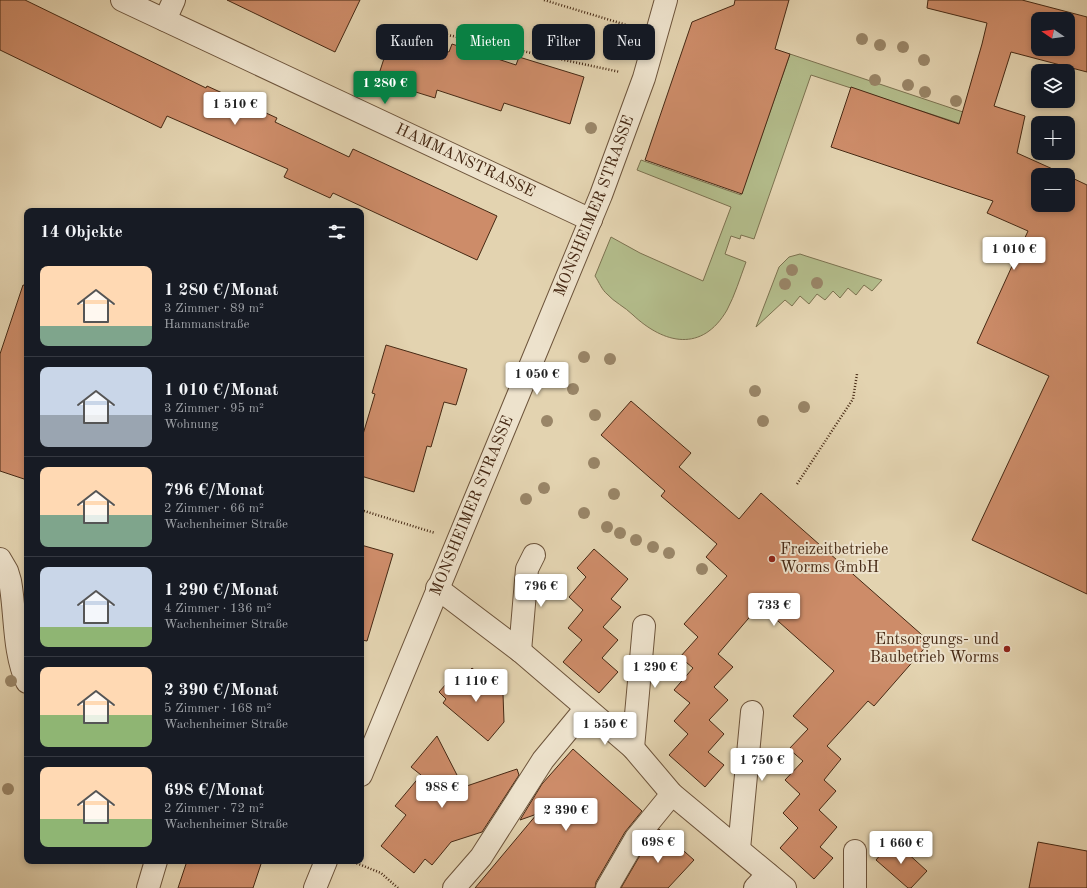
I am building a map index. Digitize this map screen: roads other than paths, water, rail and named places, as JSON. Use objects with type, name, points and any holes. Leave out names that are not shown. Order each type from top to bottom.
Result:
[{"type":"street","name":"HAMMANSTRASSE","points":[[122,0],[590,220]]},
{"type":"street","points":[[165,20],[174,0]]},
{"type":"street","name":"MONSHEIMER STRASSE","points":[[364,768],[437,588],[459,541],[590,220],[644,78],[666,0]]},
{"type":"street","points":[[520,651],[527,569],[534,555]]},
{"type":"street","points":[[0,559],[10,581],[18,651],[24,676]]},
{"type":"street","points":[[437,588],[520,651],[633,748],[672,794],[739,849],[762,881],[785,888]]},
{"type":"street","points":[[633,748],[644,626]]},
{"type":"street","points":[[454,888],[481,857],[543,760],[586,708]]},
{"type":"street","points":[[739,849],[752,712]]},
{"type":"street","points":[[607,888],[636,838],[672,794]]},
{"type":"street","points":[[855,851],[855,888]]},
{"type":"street","points":[[148,888],[155,864]]},
{"type":"street","points":[[315,888],[325,864]]},
{"type":"place","name":"Freizeitbetriebe Worms GmbH","points":[[772,559]]},
{"type":"place","name":"Entsorgungs- und Baubetrieb Worms","points":[[1007,649]]}]
